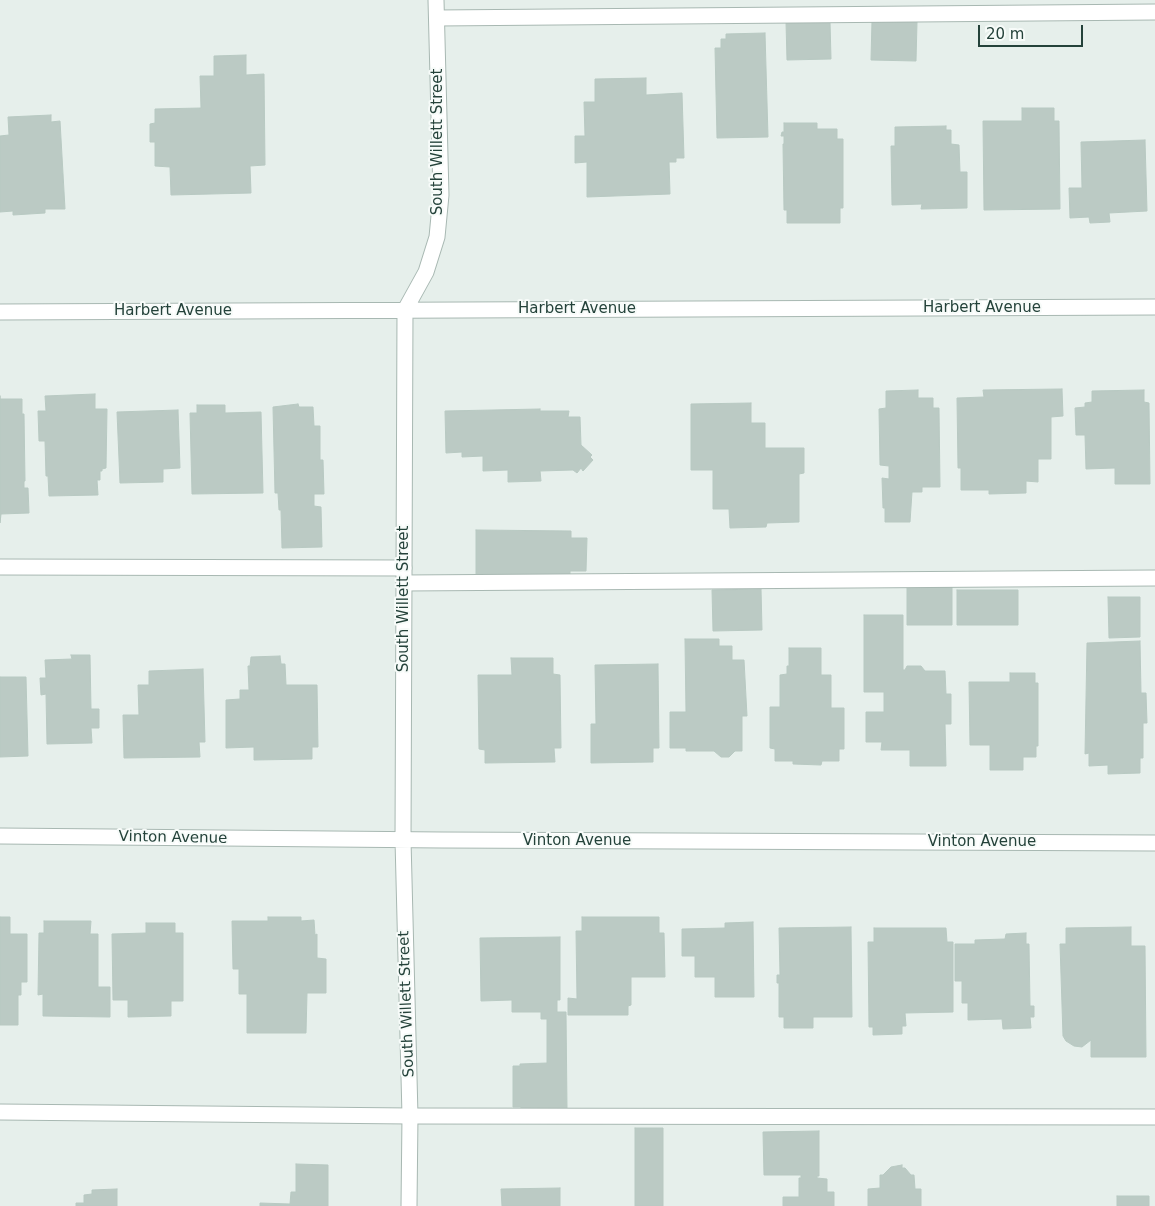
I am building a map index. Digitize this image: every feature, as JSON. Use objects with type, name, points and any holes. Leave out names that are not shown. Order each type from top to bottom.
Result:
[{"type":"street","name":"South Willett Street","points":[[409,1206],[410,1116],[403,840],[405,310],[426,272],[438,237],[441,196],[436,0]]},
{"type":"street","points":[[437,18],[1155,12]]},
{"type":"street","name":"Harbert Avenue","points":[[0,312],[1155,307]]},
{"type":"street","points":[[0,568],[404,576],[1155,578]]},
{"type":"street","name":"Vinton Avenue","points":[[0,836],[403,840],[1155,843]]},
{"type":"street","points":[[0,1112],[410,1116],[1155,1118]]},
{"type":"building","points":[[872,21],[917,22],[916,61],[871,60]]},
{"type":"building","points":[[786,22],[830,22],[831,59],[787,60]]},
{"type":"building","points":[[765,33],[768,137],[717,138],[715,48],[721,48],[721,39],[726,39],[726,34]]},
{"type":"building","points":[[246,55],[246,75],[264,74],[265,165],[250,166],[251,193],[171,195],[170,167],[155,166],[155,142],[150,142],[150,124],[155,123],[155,109],[201,108],[200,76],[214,76],[214,56]]},
{"type":"building","points":[[646,78],[646,95],[682,93],[684,158],[676,158],[676,162],[669,162],[670,194],[587,197],[587,162],[575,163],[575,136],[585,136],[584,102],[595,102],[595,79]]},
{"type":"building","points":[[1022,108],[1054,108],[1054,121],[1059,121],[1060,209],[984,210],[983,121],[1022,121]]},
{"type":"building","points":[[51,115],[51,122],[60,121],[65,209],[45,209],[45,213],[13,215],[13,211],[0,212],[0,136],[9,135],[8,117]]},
{"type":"building","points":[[784,123],[817,123],[817,129],[837,129],[837,139],[843,139],[843,208],[840,208],[840,223],[787,223],[787,210],[784,210],[784,136],[781,136],[782,132],[784,132]]},
{"type":"building","points":[[946,126],[946,130],[951,130],[951,144],[959,145],[960,172],[967,172],[967,208],[921,209],[922,204],[892,205],[891,146],[895,146],[895,127]]},
{"type":"building","points":[[1145,140],[1147,211],[1109,213],[1110,222],[1090,223],[1089,217],[1070,218],[1069,188],[1082,188],[1081,142]]},
{"type":"building","points":[[1062,389],[1063,416],[1051,417],[1051,459],[1038,459],[1038,482],[1026,481],[1026,493],[989,494],[989,490],[961,490],[961,468],[958,468],[957,398],[984,397],[983,390]]},
{"type":"building","points":[[918,390],[918,398],[933,398],[933,408],[939,408],[940,487],[922,487],[922,492],[912,492],[910,522],[885,522],[882,478],[889,479],[889,466],[880,465],[879,409],[886,408],[886,391]]},
{"type":"building","points":[[1144,390],[1144,402],[1149,403],[1150,484],[1115,484],[1115,468],[1086,469],[1085,435],[1076,435],[1075,408],[1085,407],[1085,403],[1092,402],[1092,391]]},
{"type":"building","points":[[95,394],[95,409],[107,409],[106,468],[100,471],[100,480],[97,480],[98,495],[49,496],[48,476],[46,476],[45,441],[39,441],[38,411],[46,411],[45,396]]},
{"type":"building","points":[[0,399],[22,399],[22,414],[24,414],[24,488],[28,488],[29,513],[1,514],[0,523]]},
{"type":"building","points":[[751,403],[751,423],[765,423],[765,448],[804,448],[804,473],[799,474],[799,522],[767,523],[766,527],[730,528],[729,509],[713,509],[713,470],[691,470],[691,404]]},
{"type":"building","points":[[298,404],[299,407],[313,407],[314,426],[320,426],[320,460],[323,460],[324,494],[314,494],[314,506],[321,507],[322,547],[282,548],[281,510],[279,510],[278,493],[275,493],[273,407]]},
{"type":"building","points":[[197,405],[225,405],[225,413],[261,412],[263,493],[192,494],[190,413],[197,413]]},
{"type":"building","points":[[540,409],[540,411],[569,411],[568,417],[580,417],[581,445],[592,455],[590,457],[593,460],[583,471],[581,468],[577,473],[573,470],[540,471],[541,481],[508,482],[508,470],[483,471],[483,456],[462,457],[462,452],[446,453],[445,411]]},
{"type":"building","points":[[178,410],[180,468],[163,469],[163,482],[120,483],[117,412]]},
{"type":"building","points":[[476,530],[571,531],[571,538],[587,538],[586,571],[570,571],[570,576],[476,576]]},
{"type":"building","points":[[952,584],[952,625],[907,625],[907,585]]},
{"type":"building","points":[[761,589],[762,630],[713,631],[712,590]]},
{"type":"building","points":[[957,590],[1018,590],[1018,625],[957,625]]},
{"type":"building","points":[[1108,597],[1140,597],[1140,637],[1109,638]]},
{"type":"building","points":[[864,615],[903,615],[903,670],[907,666],[921,666],[925,671],[945,671],[946,694],[951,694],[951,724],[945,724],[946,766],[910,766],[910,750],[881,750],[882,742],[866,742],[866,712],[884,712],[884,692],[864,692]]},
{"type":"building","points":[[685,639],[719,639],[719,646],[732,646],[732,660],[744,660],[747,716],[742,716],[742,751],[735,751],[729,757],[721,757],[714,751],[686,751],[686,748],[670,748],[670,712],[686,712]]},
{"type":"building","points":[[1140,641],[1141,693],[1146,693],[1147,723],[1143,723],[1143,758],[1140,758],[1140,773],[1108,774],[1108,765],[1089,766],[1089,753],[1085,754],[1087,643]]},
{"type":"building","points":[[789,648],[821,648],[821,675],[831,675],[831,708],[844,708],[844,749],[839,749],[839,761],[822,761],[821,765],[793,764],[793,761],[775,761],[775,749],[770,748],[770,707],[780,707],[780,675],[787,674]]},
{"type":"building","points":[[71,655],[90,655],[91,709],[99,709],[99,728],[91,728],[92,743],[47,744],[46,694],[41,695],[40,678],[46,678],[45,660],[72,659]]},
{"type":"building","points":[[280,656],[281,664],[285,664],[286,685],[317,685],[318,747],[312,747],[312,759],[254,760],[254,747],[226,748],[226,700],[240,699],[240,690],[249,690],[248,666],[250,666],[251,657]]},
{"type":"building","points":[[511,658],[553,658],[553,674],[560,675],[561,748],[554,748],[555,762],[485,763],[485,750],[479,749],[478,675],[512,675]]},
{"type":"building","points":[[658,664],[659,748],[653,748],[653,762],[591,763],[591,724],[596,724],[595,665]]},
{"type":"building","points":[[203,669],[205,742],[199,742],[200,757],[124,758],[123,715],[139,715],[138,685],[149,685],[149,671]]},
{"type":"building","points":[[1010,673],[1035,673],[1035,683],[1038,683],[1038,746],[1036,746],[1036,757],[1023,757],[1023,770],[990,770],[990,745],[970,745],[969,682],[1010,682]]},
{"type":"building","points":[[0,677],[26,677],[28,756],[0,757]]},
{"type":"building","points":[[0,917],[10,917],[10,934],[27,934],[27,982],[21,982],[21,995],[18,995],[18,1025],[0,1025]]},
{"type":"building","points":[[268,917],[301,917],[301,921],[314,920],[315,935],[317,934],[317,958],[326,959],[326,993],[307,993],[306,1033],[247,1033],[247,994],[239,994],[239,969],[233,969],[232,921],[268,921]]},
{"type":"building","points":[[582,917],[659,917],[659,933],[664,933],[665,977],[631,977],[631,1005],[628,1006],[628,1015],[568,1015],[568,998],[577,999],[576,931],[582,931]]},
{"type":"building","points":[[44,921],[91,921],[90,934],[98,934],[98,987],[110,987],[110,1017],[43,1016],[43,994],[38,995],[39,933],[44,933]]},
{"type":"building","points":[[753,922],[754,997],[715,997],[715,977],[695,977],[695,956],[682,956],[682,929],[725,928],[725,923]]},
{"type":"building","points":[[146,923],[175,923],[175,933],[183,933],[183,1001],[171,1001],[171,1016],[128,1017],[128,1000],[113,1000],[112,934],[146,933]]},
{"type":"building","points":[[851,927],[852,1017],[813,1017],[813,1028],[784,1028],[784,1017],[779,1017],[779,983],[777,983],[777,975],[780,975],[779,928]]},
{"type":"building","points":[[1131,927],[1131,946],[1145,946],[1146,1057],[1091,1057],[1091,1040],[1082,1047],[1074,1046],[1066,1041],[1063,1036],[1060,944],[1066,944],[1066,928]]},
{"type":"building","points":[[874,928],[946,928],[947,942],[953,942],[953,1012],[905,1013],[906,1026],[902,1026],[902,1034],[873,1035],[873,1027],[869,1027],[868,942],[874,942]]},
{"type":"building","points":[[1026,933],[1026,944],[1029,944],[1030,1006],[1034,1006],[1034,1017],[1030,1017],[1031,1028],[1003,1029],[1002,1019],[968,1020],[968,1003],[962,1003],[962,981],[955,981],[955,944],[975,944],[975,940],[1005,939],[1006,934]]},
{"type":"building","points":[[560,937],[560,1000],[557,1000],[557,1012],[566,1012],[567,1109],[521,1110],[521,1107],[513,1107],[513,1066],[547,1063],[547,1019],[541,1019],[541,1012],[512,1012],[512,1000],[481,1001],[480,938]]},
{"type":"building","points":[[635,1128],[663,1128],[663,1206],[635,1206]]},
{"type":"building","points":[[819,1131],[819,1176],[817,1178],[827,1179],[827,1192],[834,1192],[834,1206],[783,1206],[783,1197],[799,1197],[799,1178],[801,1178],[801,1175],[764,1175],[763,1132]]},
{"type":"building","points":[[296,1164],[328,1165],[328,1206],[260,1206],[260,1203],[290,1204],[291,1192],[296,1192]]},
{"type":"building","points":[[902,1165],[902,1168],[905,1168],[911,1175],[914,1175],[915,1189],[921,1189],[921,1206],[868,1206],[868,1189],[880,1188],[880,1175],[883,1175],[891,1167]]},
{"type":"building","points":[[560,1188],[560,1206],[502,1206],[501,1189]]},
{"type":"building","points":[[117,1189],[117,1206],[76,1206],[76,1203],[84,1203],[84,1195],[92,1194],[92,1190]]},
{"type":"building","points":[[1117,1196],[1149,1196],[1149,1206],[1117,1206]]}]
